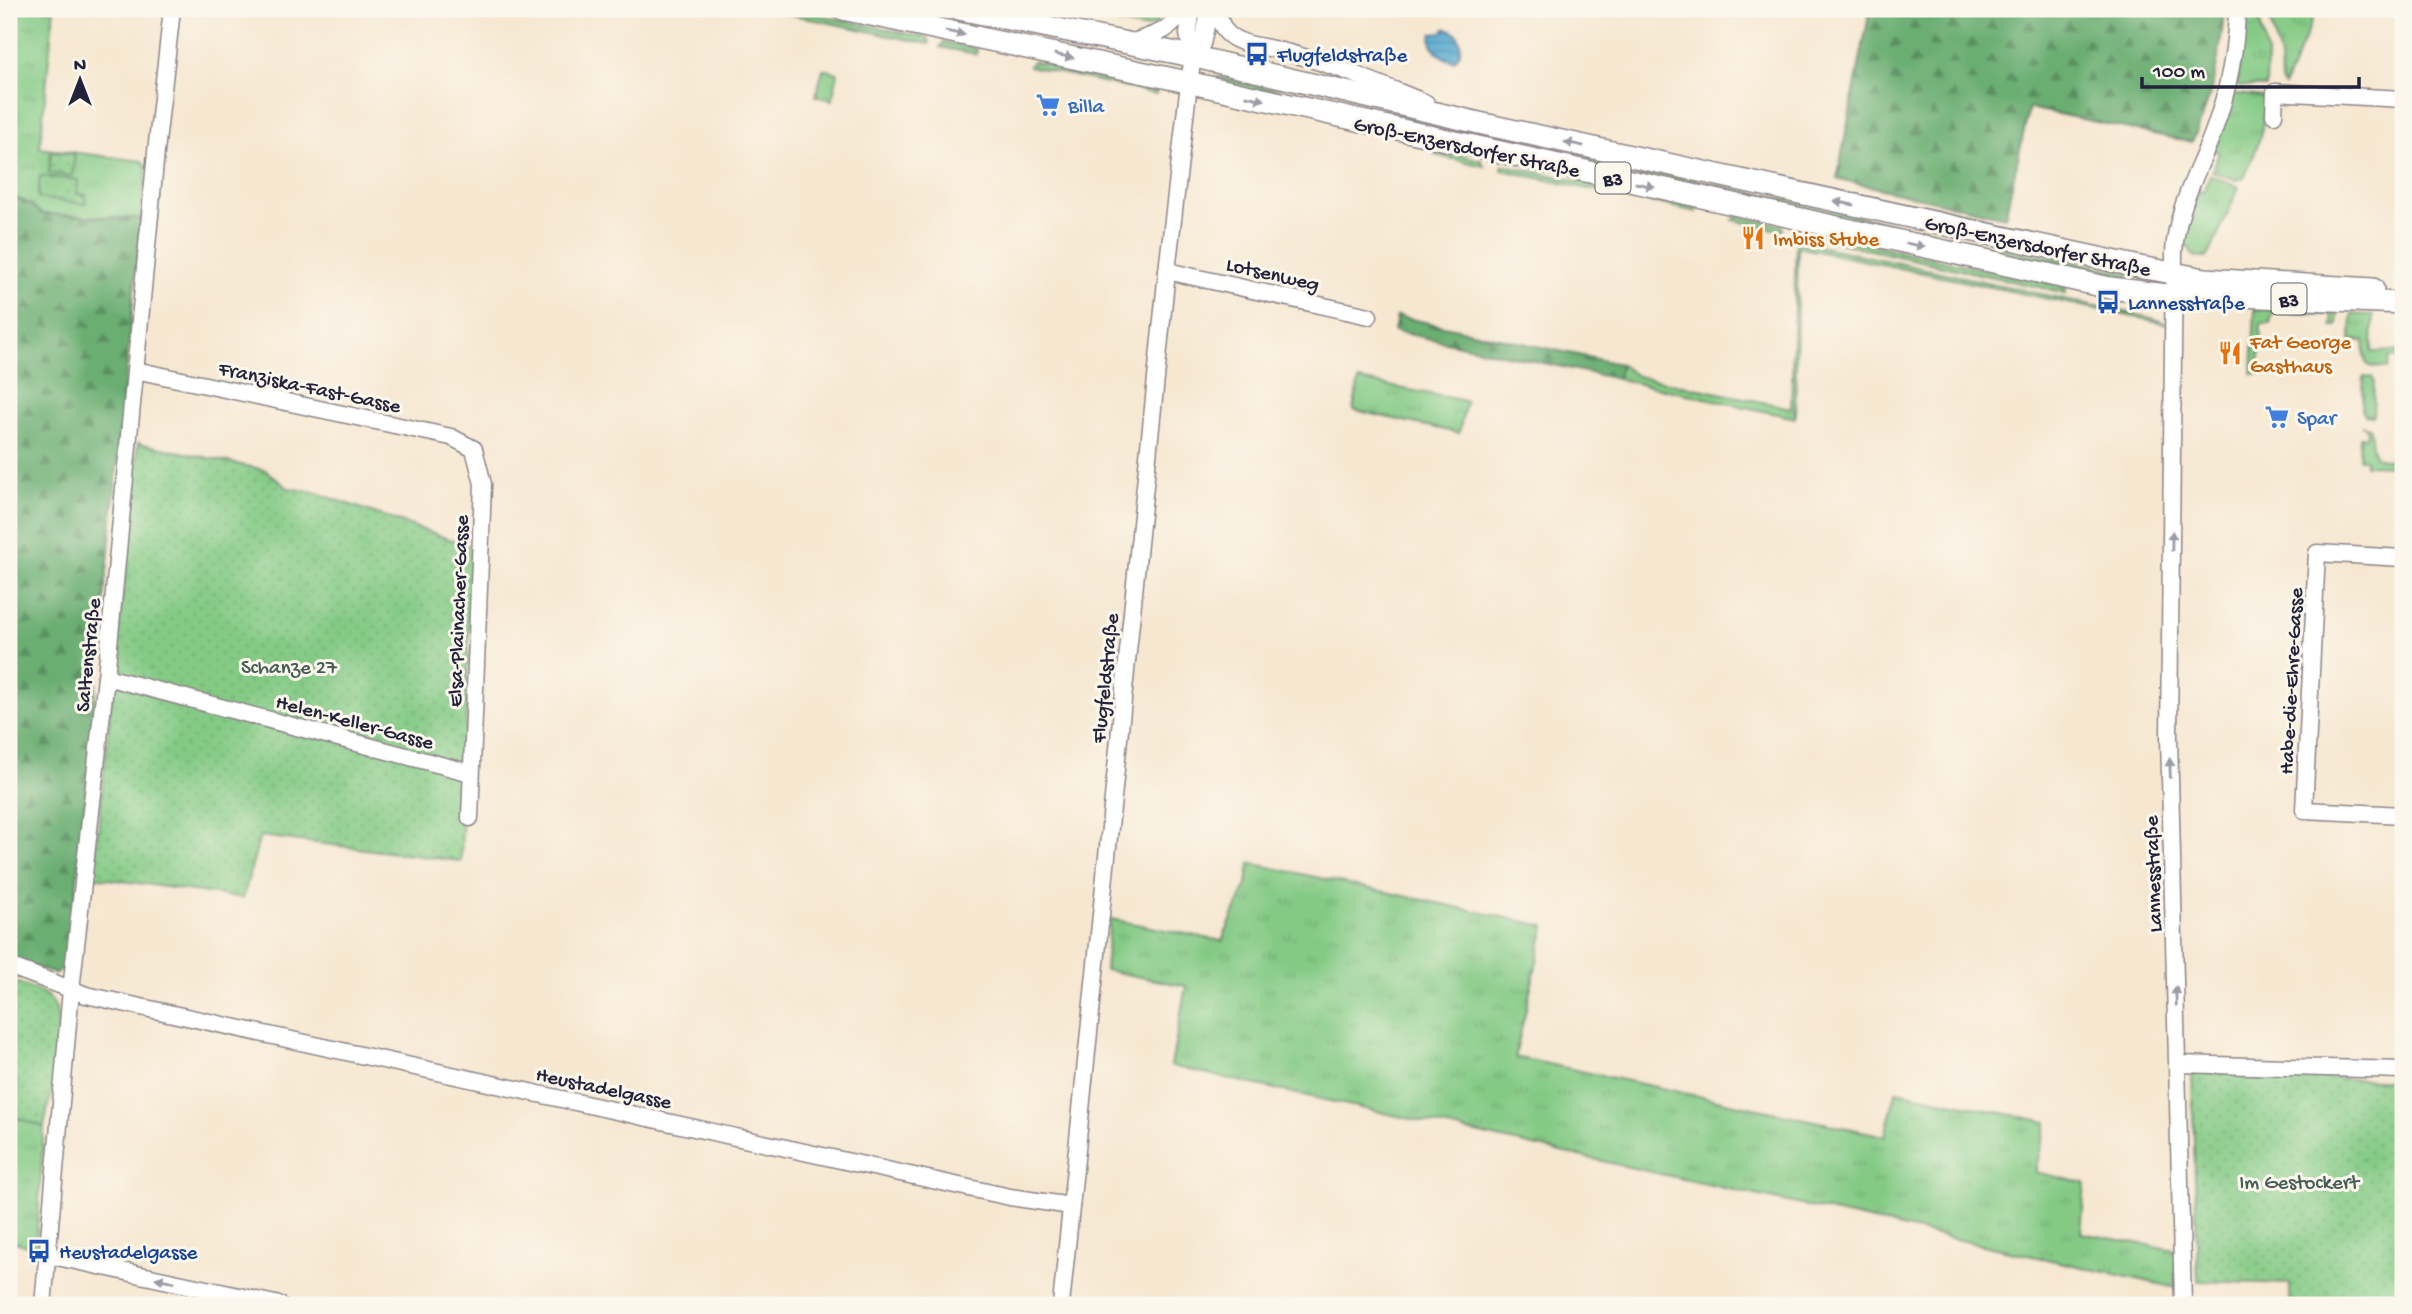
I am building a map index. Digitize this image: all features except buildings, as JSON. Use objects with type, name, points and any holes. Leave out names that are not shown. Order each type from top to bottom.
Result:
[{"type":"main road","name":"Groß-Enzersdorfer Straße","points":[[843,9],[1189,83],[2110,288],[2175,296]]},
{"type":"main road","name":"Groß-Enzersdorfer Straße","points":[[959,9],[1193,56],[1479,123],[2174,273]]},
{"type":"main road","name":"B3","points":[[2174,273],[2204,279],[2403,290]]},
{"type":"main road","name":"B3","points":[[2175,296],[2194,294],[2403,303]]},
{"type":"street","name":"Saltenstraße","points":[[43,1305],[71,990],[106,677],[172,9]]},
{"type":"street","points":[[1128,43],[1167,30],[1176,23],[1185,9]]},
{"type":"street","points":[[1192,9],[1188,34],[1193,56]]},
{"type":"street","points":[[1193,56],[1202,44],[1210,9]]},
{"type":"street","points":[[1216,9],[1227,33],[1249,44],[1329,64],[1479,123]]},
{"type":"street","name":"Lannesstraße","points":[[2183,1305],[2169,736],[2175,240],[2183,202],[2227,90],[2237,9]]},
{"type":"street","name":"Flugfeldstraße","points":[[1061,1305],[1167,271],[1193,56]]},
{"type":"street","points":[[2274,115],[2275,92],[2403,99]]},
{"type":"street","name":"Lotsenweg","points":[[1167,271],[1369,316]]},
{"type":"street","name":"Franziska-Fast-Gasse","points":[[135,370],[451,437],[474,449]]},
{"type":"street","name":"Elsa-Plainacher-Gasse","points":[[470,818],[483,484],[474,449]]},
{"type":"street","name":"Habe-die-Ehre-Gasse","points":[[2403,558],[2317,553],[2304,810],[2403,815]]},
{"type":"street","name":"Helen-Keller-Gasse","points":[[106,677],[471,773]]},
{"type":"street","name":"Heustadelgasse","points":[[9,966],[71,990],[366,1057],[970,1188],[1072,1206]]},
{"type":"street","points":[[2178,1064],[2403,1070]]},
{"type":"street","points":[[48,1255],[280,1305]]},
{"type":"green space","points":[[9,9],[54,9],[40,148],[142,161],[147,167],[141,219],[41,214],[32,205],[9,195]]},
{"type":"green space","points":[[765,9],[791,9],[928,38],[930,42],[929,44]]},
{"type":"green space","points":[[1045,9],[1172,9],[1156,21],[1157,25],[1142,28]]},
{"type":"green space","points":[[1870,9],[2224,9],[2224,12],[2214,78],[2192,142],[2029,108],[2005,217],[1837,179]]},
{"type":"green space","points":[[2244,9],[2257,9],[2267,54],[2266,87],[2240,86],[2236,83]]},
{"type":"green space","points":[[2267,9],[2317,9],[2284,86],[2281,82],[2280,57]]},
{"type":"green space","points":[[944,42],[977,49],[976,54],[940,47]]},
{"type":"green space","points":[[1033,61],[1157,87],[1156,94],[1029,66]]},
{"type":"green space","points":[[823,69],[838,73],[832,100],[816,96]]},
{"type":"green space","points":[[1218,77],[1339,104],[1377,109],[1992,246],[2131,273],[2128,277],[2015,258],[1216,85]]},
{"type":"green space","points":[[2233,95],[2265,97],[2262,130],[2257,148],[2244,178],[2236,180],[2212,171],[2219,153],[2214,150]]},
{"type":"green space","points":[[1436,149],[1481,160],[1484,166],[1435,155]]},
{"type":"green space","points":[[51,152],[75,154],[72,176],[49,173]]},
{"type":"green space","points":[[1503,165],[1607,187],[1603,192],[1502,170]]},
{"type":"green space","points":[[2210,175],[2239,187],[2210,253],[2207,257],[2196,257],[2192,255],[2190,248],[2184,248],[2186,224],[2198,191],[2203,192]]},
{"type":"green space","points":[[40,176],[78,180],[77,194],[86,195],[85,204],[38,198]]},
{"type":"green space","points":[[9,195],[32,205],[41,214],[141,219],[69,965],[54,974],[9,958]]},
{"type":"green space","points":[[1649,196],[1695,206],[1697,212],[1643,200]]},
{"type":"green space","points":[[1739,216],[1782,225],[1783,231],[1733,220]]},
{"type":"green space","points":[[1805,230],[2066,287],[2066,293],[1798,234]]},
{"type":"green space","points":[[1796,241],[2152,318],[2168,324],[1798,247],[1795,418],[1618,379],[1620,364],[1637,376],[1791,408]]},
{"type":"green space","points":[[2255,309],[2338,313],[2337,326],[2332,326],[2332,315],[2273,312],[2270,323],[2261,323],[2259,374],[2252,374]]},
{"type":"green space","points":[[2352,314],[2373,315],[2372,352],[2403,351],[2403,358],[2389,357],[2388,368],[2373,367],[2366,363],[2365,341],[2351,340]]},
{"type":"green space","points":[[1397,316],[1620,364],[1618,379],[1394,331]]},
{"type":"green space","points":[[2364,376],[2372,377],[2374,382],[2373,416],[2365,415],[2362,410]]},
{"type":"green space","points":[[1359,380],[1466,401],[1459,433],[1353,410]]},
{"type":"green space","points":[[2361,425],[2370,427],[2375,455],[2403,461],[2403,466],[2365,465],[2365,459],[2359,459],[2360,437],[2366,437],[2367,427]]},
{"type":"green space","name":"Schanze 27","points":[[138,443],[265,470],[288,488],[314,492],[472,547],[461,861],[260,836],[243,898],[93,877]]},
{"type":"green space","points":[[1250,863],[1545,926],[1515,1057],[1885,1136],[1896,1091],[2047,1122],[2035,1172],[2085,1183],[2081,1233],[2176,1250],[2177,1288],[1171,1066],[1186,986],[1105,970],[1110,919],[1222,941],[1247,884]]},
{"type":"green space","points":[[9,980],[40,992],[49,998],[56,1008],[59,1041],[44,1127],[9,1115]]},
{"type":"green space","name":"Im Gestockert","points":[[2192,1072],[2403,1081],[2403,1305],[2290,1305],[2290,1284],[2198,1281]]},
{"type":"green space","points":[[9,1115],[44,1127],[36,1249],[9,1240]]},
{"type":"water","points":[[1446,28],[1456,33],[1460,42],[1460,52],[1454,61],[1440,55],[1432,43],[1432,33],[1441,33]]},
{"type":"place","name":"Flugfeldstraße","points":[[1257,54]]},
{"type":"place","name":"Billa","points":[[1048,105]]},
{"type":"place","name":"Imbiss Stube","points":[[1753,238]]},
{"type":"place","name":"Lannesstraße","points":[[2108,302]]},
{"type":"place","name":"Fat George Gasthaus","points":[[2230,353]]},
{"type":"place","name":"Spar","points":[[2277,417]]},
{"type":"place","name":"Heustadelgasse","points":[[39,1251]]}]
